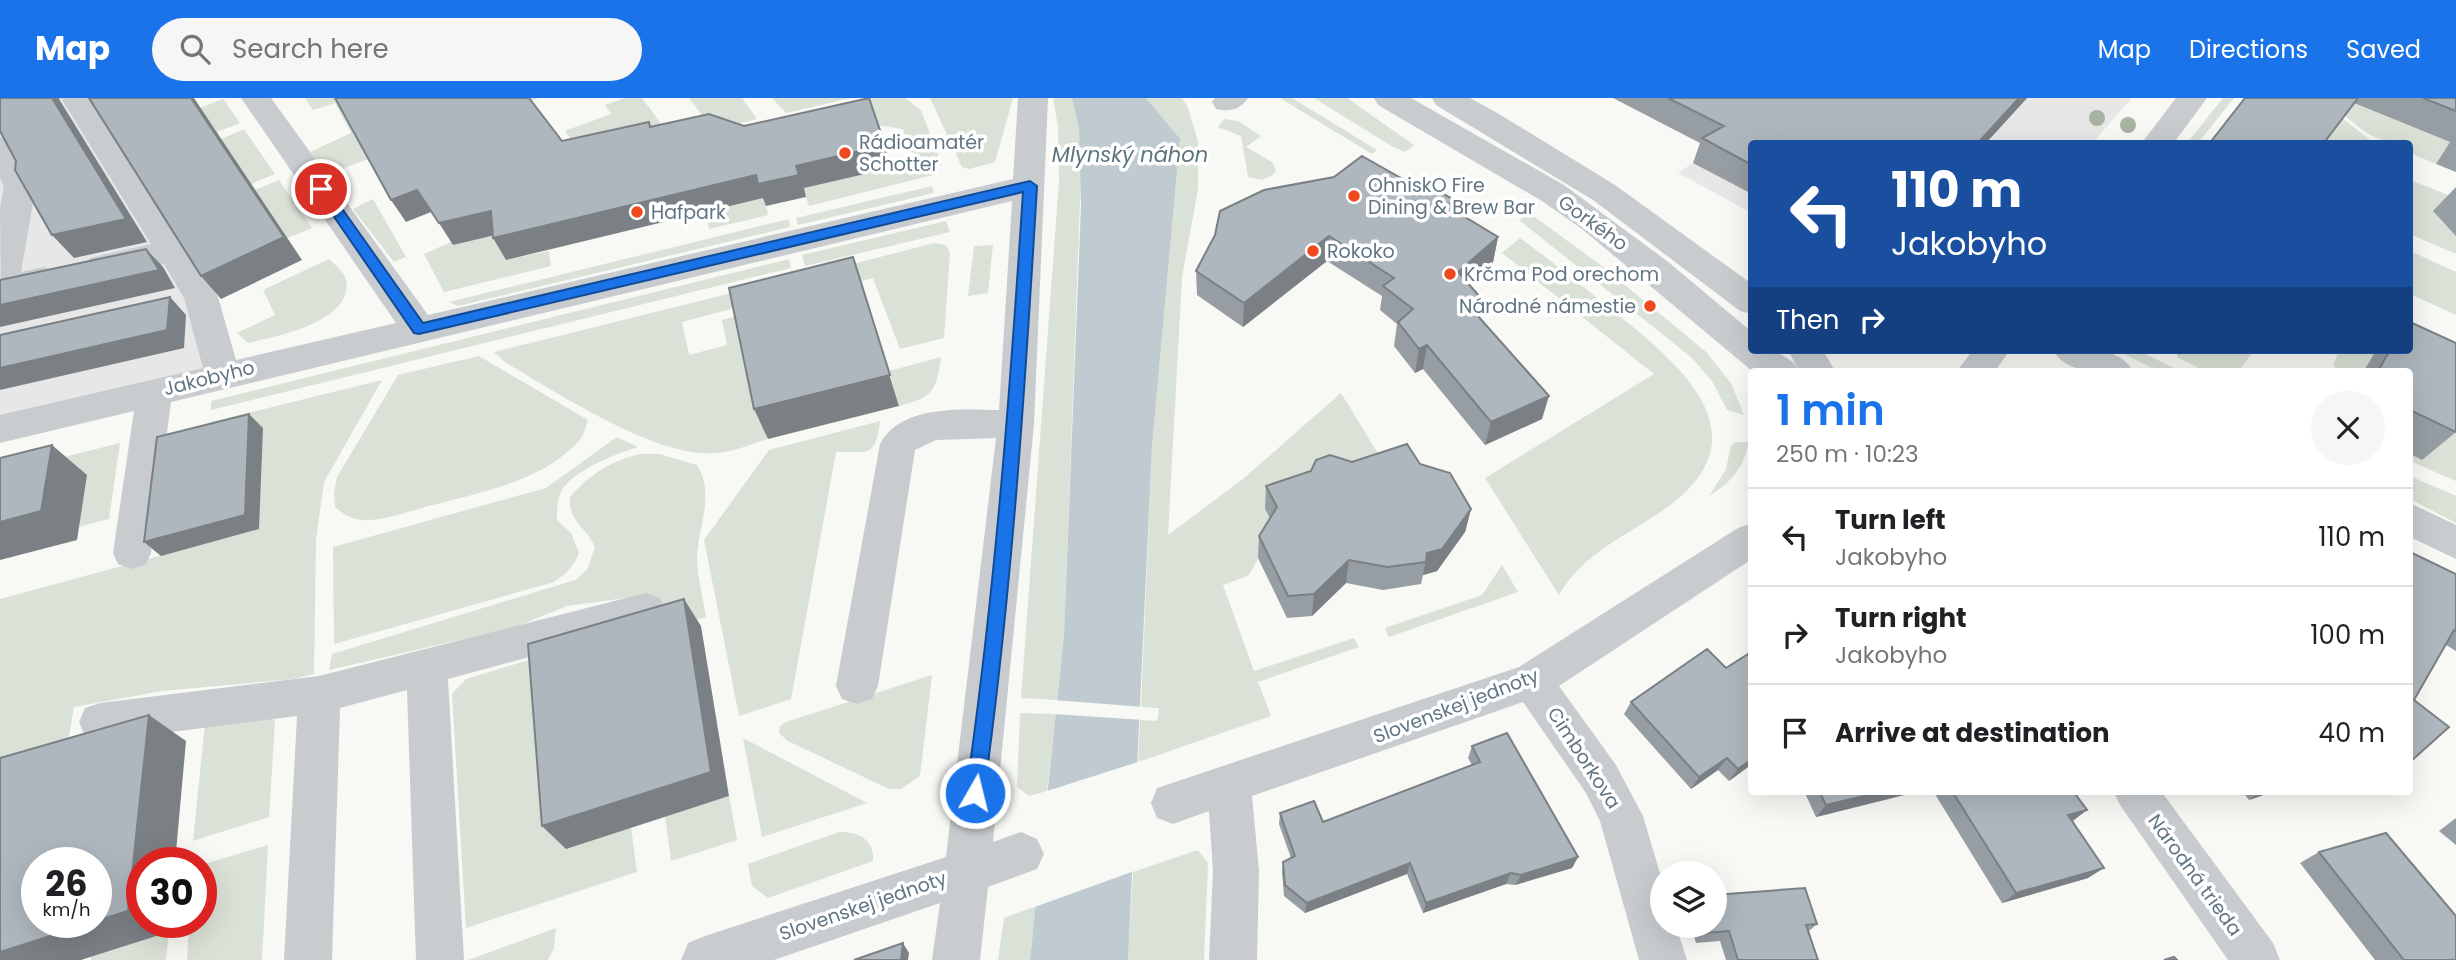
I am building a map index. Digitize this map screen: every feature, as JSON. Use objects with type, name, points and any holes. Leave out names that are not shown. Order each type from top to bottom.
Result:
[{"type":"street","points":[[76,98],[172,251],[188,300],[223,375]]},
{"type":"street","points":[[256,98],[419,329]]},
{"type":"street","points":[[956,960],[988,703],[1016,424],[1033,98]]},
{"type":"street","name":"Gorkého","points":[[1389,98],[1553,193],[1655,269],[1748,347]]},
{"type":"street","name":"Gorkého","points":[[1447,98],[1587,179],[1647,220],[1748,299]]},
{"type":"street","points":[[2159,140],[2192,98]]},
{"type":"street","points":[[0,147],[20,187],[1,289],[172,251]]},
{"type":"street","name":"Jakobyho","points":[[0,429],[1030,186]]},
{"type":"street","points":[[1730,330],[1748,370]]},
{"type":"street","name":"Gorkého","points":[[1756,354],[1776,368]]},
{"type":"street","points":[[1978,368],[1990,354]]},
{"type":"street","points":[[2079,354],[2109,368]]},
{"type":"street","points":[[132,553],[155,391]]},
{"type":"street","points":[[857,686],[898,444],[906,434],[914,430],[952,424],[1016,424]]},
{"type":"street","points":[[2413,521],[2456,543]]},
{"type":"street","name":"Slovenskej jednoty","points":[[1173,803],[1230,787],[1532,681],[1748,534]]},
{"type":"street","points":[[100,722],[319,695],[646,610]]},
{"type":"street","points":[[427,667],[440,960]]},
{"type":"street","name":"Cimborkova","points":[[1532,681],[1601,779],[1620,816],[1663,960]]},
{"type":"street","points":[[308,960],[319,695]]},
{"type":"street","points":[[1230,787],[1236,847],[1233,960]]},
{"type":"street","name":"Národná trieda","points":[[2138,795],[2256,960]]},
{"type":"street","name":"Slovenskej jednoty","points":[[705,960],[1021,854]]},
{"type":"shaded area","points":[[0,98],[76,98],[201,297],[223,375],[0,429]]},
{"type":"shaded area","points":[[305,98],[539,98],[338,170],[322,168],[310,152],[351,133],[335,103],[313,110]]},
{"type":"shaded area","points":[[625,98],[642,98],[665,129],[702,115],[689,98],[742,98],[757,119],[586,161],[565,131],[611,114],[605,105]]},
{"type":"shaded area","points":[[772,98],[851,98],[786,113]]},
{"type":"shaded area","points":[[864,98],[905,98],[921,110],[942,166],[910,151],[903,129],[877,125]]},
{"type":"shaded area","points":[[930,98],[1013,98],[995,162],[969,169],[962,167]]},
{"type":"shaded area","points":[[1053,98],[1072,98],[1079,129],[1081,175],[1064,635],[1057,700],[1021,698],[1059,181],[1058,127]]},
{"type":"shaded area","points":[[1146,98],[1182,98],[1188,108],[1198,141],[1198,189],[1182,277],[1168,535],[1243,479],[1341,393],[1390,473],[1267,512],[1279,536],[1263,551],[1248,576],[1223,585],[1254,671],[1354,638],[1359,647],[1258,682],[1271,716],[1138,762],[1140,720],[1157,721],[1159,708],[1141,707],[1152,447],[1180,140]]},
{"type":"shaded area","points":[[1280,98],[1292,98],[1377,150],[1372,154]]},
{"type":"shaded area","points":[[1314,98],[1347,98],[1414,145],[1405,152],[1393,147]]},
{"type":"shaded area","points":[[1751,98],[2132,98],[2095,140],[1748,140],[1748,211],[1678,173],[1693,163]]},
{"type":"shaded area","points":[[2223,98],[2234,98],[2200,140],[2189,140]]},
{"type":"shaded area","points":[[2341,98],[2450,142],[2436,164],[2413,154],[2413,140],[2382,140],[2375,137],[2330,103]]},
{"type":"shaded area","points":[[223,99],[240,123],[217,132],[200,108]]},
{"type":"shaded area","points":[[2328,107],[2370,140],[2322,140]]},
{"type":"shaded area","points":[[1224,119],[1238,121],[1261,136],[1246,147],[1272,162],[1276,170],[1274,174],[1262,180],[1248,177],[1241,136],[1218,127]]},
{"type":"shaded area","points":[[244,129],[275,174],[251,184],[221,139]]},
{"type":"shaded area","points":[[903,160],[933,175],[809,206],[803,188],[890,168],[889,162]]},
{"type":"shaded area","points":[[279,180],[312,228],[287,238],[255,190]]},
{"type":"shaded area","points":[[2413,181],[2456,198],[2456,254],[2413,235]]},
{"type":"shaded area","points":[[932,186],[934,193],[798,225],[796,218]]},
{"type":"shaded area","points":[[764,197],[768,215],[709,229],[706,211]]},
{"type":"shaded area","points":[[373,199],[406,257],[394,262],[353,209]]},
{"type":"shaded area","points":[[1529,213],[1602,266],[1706,352],[1731,383],[1744,415],[1727,410],[1712,381],[1691,357],[1519,220]]},
{"type":"shaded area","points":[[789,219],[790,227],[458,306],[449,302]]},
{"type":"shaded area","points":[[946,221],[950,232],[805,266],[802,255]]},
{"type":"shaded area","points":[[504,233],[506,260],[549,251],[551,266],[444,292],[424,254],[451,242],[453,245]]},
{"type":"shaded area","points":[[1520,238],[1661,351],[1683,374],[1701,399],[1711,425],[1711,451],[1698,478],[1669,506],[1609,544],[1581,566],[1559,595],[1485,478],[1654,374],[1502,253]]},
{"type":"shaded area","points":[[934,243],[946,245],[950,253],[944,338],[900,349],[873,278],[826,291],[822,272]]},
{"type":"shaded area","points":[[993,245],[988,293],[968,296],[974,246]]},
{"type":"shaded area","points":[[2413,252],[2456,272],[2456,315],[2413,295]]},
{"type":"shaded area","points":[[329,259],[339,268],[346,280],[345,295],[338,307],[326,317],[293,332],[248,343],[237,333],[275,315],[263,290]]},
{"type":"shaded area","points":[[789,259],[791,268],[211,410],[211,401]]},
{"type":"shaded area","points":[[776,282],[780,296],[682,322],[689,355],[727,345],[722,320],[782,303],[743,320],[768,439],[729,451],[692,452],[637,435],[506,363],[494,352]]},
{"type":"shaded area","points":[[2124,354],[2145,354],[2174,368],[2152,368]]},
{"type":"shaded area","points":[[2179,354],[2251,354],[2241,368],[2199,368],[2177,357]]},
{"type":"shaded area","points":[[2338,354],[2374,354],[2367,368],[2333,366]]},
{"type":"shaded area","points":[[479,356],[588,420],[578,441],[545,468],[490,490],[369,520],[355,519],[335,507],[337,477],[398,375]]},
{"type":"shaded area","points":[[941,357],[935,385],[931,391],[920,399],[899,406],[889,371]]},
{"type":"shaded area","points":[[382,380],[324,482],[316,540],[314,674],[293,679],[162,691],[74,707],[62,777],[0,794],[0,599],[259,529],[209,442],[211,422]]},
{"type":"shaded area","points":[[2456,394],[2456,481],[2413,462],[2413,456],[2422,460]]},
{"type":"shaded area","points":[[880,421],[873,447],[863,452],[836,452],[791,699],[739,716],[704,540],[769,450]]},
{"type":"shaded area","points":[[617,437],[638,447],[588,468],[571,480],[560,494],[557,520],[571,533],[579,553],[572,566],[559,579],[334,644],[333,547],[546,488]]},
{"type":"shaded area","points":[[1735,442],[1748,442],[1740,467],[1724,486],[1709,496],[1726,469],[1731,446]]},
{"type":"shaded area","points":[[120,443],[109,519],[78,527],[16,469]]},
{"type":"shaded area","points":[[640,454],[659,454],[697,465],[702,476],[705,498],[697,556],[706,617],[657,630],[648,595],[567,606],[515,627],[329,670],[332,654],[575,580],[587,570],[595,547],[572,512],[570,497],[602,469]]},
{"type":"shaded area","points":[[2413,477],[2456,496],[2456,523],[2413,501]]},
{"type":"shaded area","points":[[1502,565],[1518,592],[1389,637],[1385,628],[1482,595]]},
{"type":"shaded area","points":[[582,644],[631,827],[637,872],[466,928],[452,694],[466,679]]},
{"type":"shaded area","points":[[932,675],[920,776],[901,789],[889,789],[788,741],[779,733],[780,726],[786,722]]},
{"type":"shaded area","points":[[1020,713],[1056,714],[1047,791],[1029,796],[1017,787]]},
{"type":"shaded area","points":[[269,715],[275,721],[269,817],[193,841],[205,724]]},
{"type":"shaded area","points":[[743,738],[867,803],[762,837]]},
{"type":"shaded area","points":[[729,796],[737,840],[671,861],[665,816]]},
{"type":"shaded area","points":[[839,832],[853,833],[864,838],[871,847],[873,861],[768,898],[752,886],[748,864]]},
{"type":"shaded area","points":[[268,845],[262,960],[187,960],[188,938],[217,938],[217,860]]},
{"type":"shaded area","points":[[1198,850],[1208,863],[1204,960],[1128,960],[1133,872]]},
{"type":"shaded area","points":[[1036,906],[1030,960],[998,960],[1004,918]]},
{"type":"shaded area","points":[[556,928],[554,948],[548,960],[468,960]]},
{"type":"shaded area","points":[[150,938],[168,938],[166,960],[91,960],[91,957]]},
{"type":"water","name":"Mlynský náhon","points":[[1072,98],[1146,98],[1180,139],[1152,447],[1128,960],[1030,960],[1064,635],[1081,206],[1079,129]]},
{"type":"pier","points":[[1054,700],[1144,707],[1144,720],[1052,714]]},
{"type":"pier","points":[[1141,761],[1137,870],[1032,908],[1044,792]]},
{"type":"building","points":[[0,98],[52,98],[126,219],[52,235],[15,170],[16,161],[0,131]]},
{"type":"building","points":[[89,98],[191,98],[284,237],[201,276]]},
{"type":"building","points":[[335,98],[529,98],[562,141],[649,122],[650,127],[709,114],[744,126],[869,98],[885,145],[796,166],[799,175],[758,184],[756,175],[493,238],[491,211],[439,223],[417,190],[391,200]]},
{"type":"building","points":[[1668,98],[2019,98],[1981,140],[1748,140],[1748,163],[1702,138],[1724,126]]},
{"type":"building","points":[[2245,98],[2358,98],[2326,140],[2212,140]]},
{"type":"building","points":[[2423,98],[2456,98],[2456,111]]},
{"type":"building","points":[[1362,156],[1415,186],[1421,181],[1454,200],[1447,206],[1498,237],[1458,272],[1480,297],[1469,306],[1549,396],[1491,422],[1427,345],[1419,349],[1398,322],[1413,309],[1383,286],[1394,278],[1329,236],[1244,303],[1196,271],[1215,235],[1220,211],[1264,190],[1334,177]]},
{"type":"building","points":[[146,249],[159,270],[0,305],[0,280]]},
{"type":"building","points":[[853,257],[890,375],[754,409],[729,288]]},
{"type":"building","points":[[170,297],[167,330],[0,368],[0,335]]},
{"type":"building","points":[[2413,323],[2456,343],[2456,432],[2413,411],[2413,368],[2380,368],[2388,354],[2413,354]]},
{"type":"building","points":[[249,414],[245,515],[144,542],[157,437]]},
{"type":"building","points":[[1407,444],[1420,464],[1450,473],[1471,509],[1442,549],[1427,553],[1426,562],[1387,567],[1349,560],[1314,594],[1288,596],[1259,536],[1277,507],[1266,486],[1311,471],[1316,460],[1330,455],[1352,462]]},
{"type":"building","points":[[52,445],[41,511],[0,522],[0,458]]},
{"type":"building","points":[[2413,553],[2456,574],[2456,631],[2454,630],[2414,700],[2449,727],[2413,759]]},
{"type":"building","points":[[684,599],[711,772],[542,826],[528,644]]},
{"type":"building","points":[[1707,649],[1726,668],[1748,654],[1748,762],[1738,769],[1727,758],[1699,777],[1631,702]]},
{"type":"building","points":[[149,715],[135,847],[126,847],[126,912],[112,916],[112,847],[21,847],[21,938],[44,938],[0,952],[0,758]]},
{"type":"building","points":[[1507,733],[1578,857],[1521,875],[1511,873],[1426,903],[1410,863],[1307,903],[1285,885],[1283,862],[1295,856],[1280,813],[1314,801],[1323,822],[1480,762],[1472,746]]},
{"type":"building","points":[[1821,795],[1868,795],[1826,805]]},
{"type":"building","points":[[1955,795],[2076,795],[2087,810],[2068,815],[2104,868],[2016,893]]},
{"type":"building","points":[[2386,833],[2456,916],[2456,960],[2404,960],[2319,852]]},
{"type":"building","points":[[1805,888],[1817,924],[1806,925],[1818,960],[1738,960],[1727,931],[1727,894]]},
{"type":"building","points":[[903,943],[901,960],[854,960]]},
{"type":"place","name":"Rádioamatér Schotter","points":[[845,153]]},
{"type":"place","name":"OhniskO Fire Dining & Brew Bar","points":[[1354,196]]},
{"type":"place","name":"Hafpark","points":[[637,212]]},
{"type":"place","name":"Rokoko","points":[[1313,251]]},
{"type":"place","name":"Krčma Pod orechom","points":[[1450,274]]},
{"type":"place","name":"Národné námestie","points":[[1650,306]]},
{"type":"route","points":[[321,189],[419,329],[1030,186],[1016,424],[988,703],[975,793]]}]
